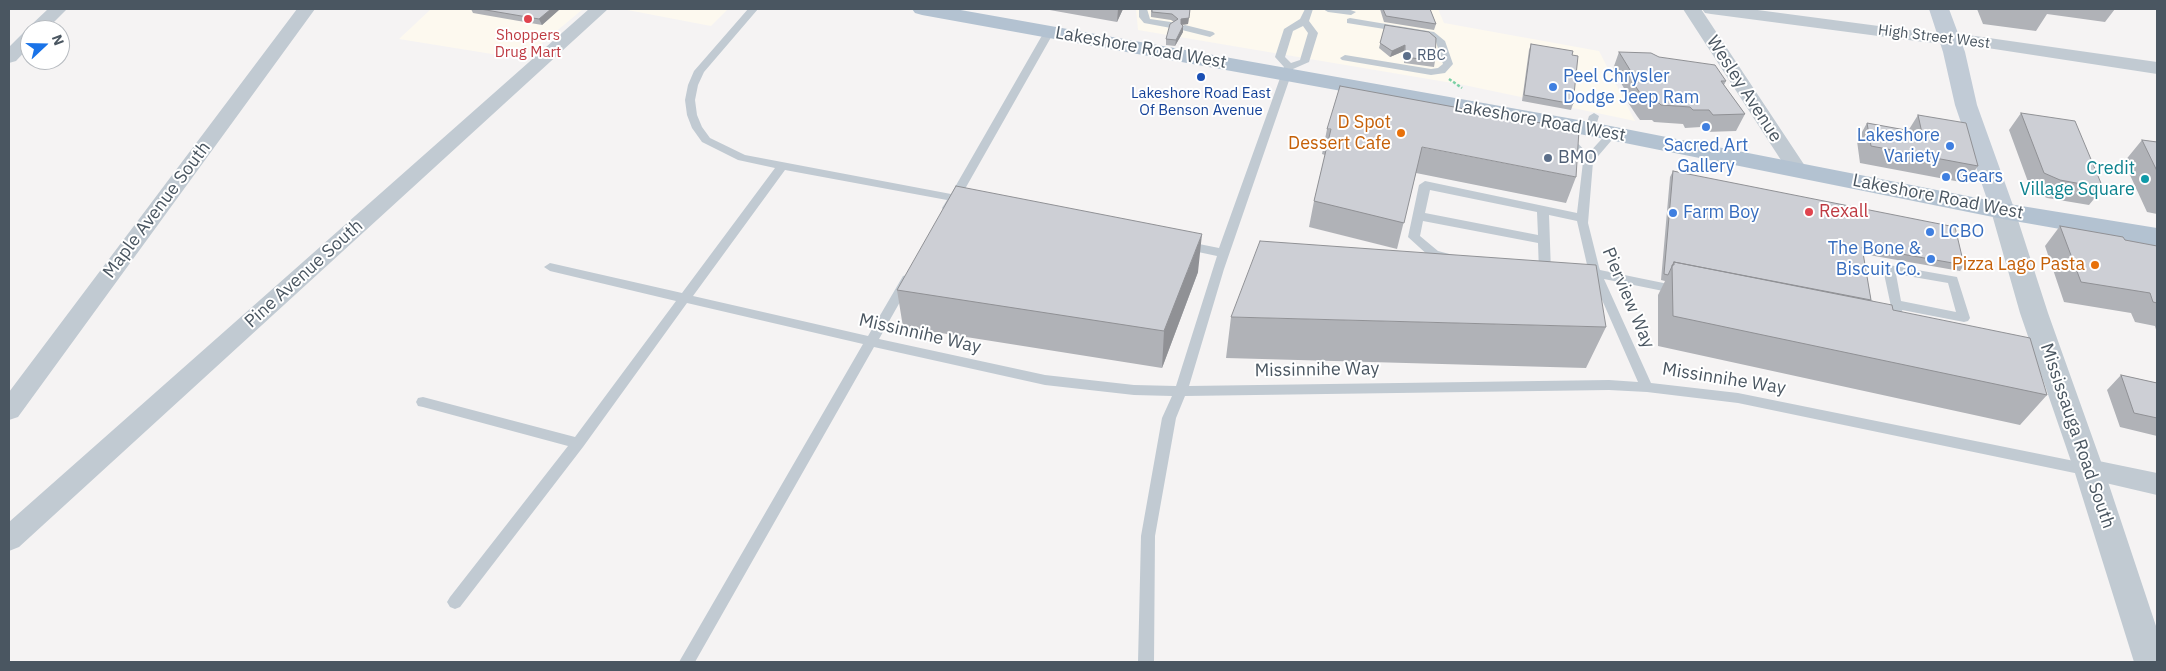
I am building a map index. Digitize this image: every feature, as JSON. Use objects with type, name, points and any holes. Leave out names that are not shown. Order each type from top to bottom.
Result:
[{"type":"main road","name":"Lakeshore Road West","points":[[922,9],[1048,32],[1287,71],[1552,124],[1599,126],[1797,169],[2003,210],[2157,236]]},
{"type":"main road","points":[[1939,9],[1950,40],[1966,105],[2003,210]]},
{"type":"street","points":[[46,20],[58,9]]},
{"type":"street","name":"Maple Avenue South","points":[[9,410],[306,9]]},
{"type":"street","name":"Pine Avenue South","points":[[9,539],[599,9]]},
{"type":"street","name":"Wesley Avenue","points":[[1692,9],[1797,169]]},
{"type":"street","name":"High Street West","points":[[1711,9],[1950,40],[1968,40],[2157,68]]},
{"type":"street","points":[[9,57],[20,46]]},
{"type":"street","name":"Mississauga Road South","points":[[2003,210],[2044,363],[2090,470],[2151,662]]},
{"type":"street","points":[[2090,470],[2157,484]]},
{"type":"lane","points":[[753,9],[699,71],[691,92],[692,115],[696,128],[706,140],[742,158],[973,202]]},
{"type":"lane","points":[[1143,9],[1144,17],[1147,21],[1171,25]]},
{"type":"lane","points":[[1287,71],[1280,58],[1289,29],[1304,21],[1309,9]]},
{"type":"lane","points":[[1328,9],[1350,16],[1431,34],[1440,41],[1448,64],[1441,71],[1431,72],[1345,58]]},
{"type":"lane","points":[[1146,662],[1148,536],[1169,418],[1181,391],[1223,253],[1287,71],[1304,62],[1313,33],[1304,21]]},
{"type":"lane","points":[[1185,28],[1210,34]]},
{"type":"lane","points":[[939,223],[1048,32]]},
{"type":"lane","points":[[1552,124],[1588,161],[1599,126]]},
{"type":"lane","name":"Pierview Way","points":[[1588,161],[1582,218],[1595,273],[1647,386]]},
{"type":"lane","points":[[455,602],[578,443],[782,166]]},
{"type":"lane","points":[[1463,263],[1434,254],[1414,237],[1425,185],[1582,218]]},
{"type":"lane","points":[[1543,210],[1545,272]]},
{"type":"lane","points":[[1419,216],[1544,240]]},
{"type":"lane","points":[[1175,243],[1223,253]]},
{"type":"lane","points":[[687,662],[915,265]]},
{"type":"lane","name":"Missinnihe Way","points":[[550,267],[988,369],[1045,380],[1134,390],[1181,391],[1647,386],[1747,400],[2090,470]]},
{"type":"lane","points":[[1895,304],[1964,318],[1954,280],[1889,269],[1895,304],[1901,334]]},
{"type":"lane","points":[[1571,274],[1595,273],[1690,292]]},
{"type":"lane","points":[[423,402],[578,443]]},
{"type":"shaded area","points":[[431,9],[583,9],[523,59],[399,39]]},
{"type":"shaded area","points":[[622,9],[728,9],[711,26]]},
{"type":"shaded area","points":[[1136,9],[1438,9],[1444,23],[1599,51],[1635,121],[1464,85],[1138,30]]},
{"type":"building","points":[[480,9],[551,9],[539,19]]},
{"type":"building","points":[[1152,9],[1190,9],[1189,18],[1181,19],[1183,26],[1176,40],[1166,39],[1170,24],[1178,19],[1172,14],[1152,12]]},
{"type":"building","points":[[1383,9],[1430,9],[1436,24],[1386,16]]},
{"type":"building","points":[[1385,25],[1429,32],[1436,38],[1435,61],[1405,57],[1405,45],[1392,51],[1380,43]]},
{"type":"building","points":[[1531,44],[1573,51],[1572,55],[1578,56],[1573,104],[1524,95]]},
{"type":"building","points":[[1619,52],[1651,53],[1659,57],[1715,65],[1726,81],[1721,81],[1745,114],[1713,115],[1709,110],[1693,110],[1690,107],[1648,103],[1634,84],[1638,83]]},
{"type":"building","points":[[1340,86],[1579,130],[1576,177],[1422,147],[1404,223],[1314,201],[1331,129],[1327,129]]},
{"type":"building","points":[[2021,113],[2075,121],[2103,188],[2060,180],[2044,173]]},
{"type":"building","points":[[1918,115],[1966,123],[1978,166],[1871,146],[1867,123],[1922,133]]},
{"type":"building","points":[[2142,140],[2157,142],[2157,171]]},
{"type":"building","points":[[1673,171],[1955,227],[1964,265],[1862,247],[1871,300],[1674,262],[1668,275],[1664,274]]},
{"type":"building","points":[[956,186],[1202,234],[1164,331],[897,290]]},
{"type":"building","points":[[2060,226],[2123,237],[2125,240],[2157,246],[2157,303],[2153,302],[2150,293],[2081,282]]},
{"type":"building","points":[[1260,241],[1596,265],[1606,327],[1231,317]]},
{"type":"building","points":[[1674,262],[1892,305],[1893,310],[2030,338],[2047,395],[1673,316],[1672,265],[1674,265]]},
{"type":"building","points":[[2121,375],[2157,383],[2157,418],[2134,413]]},
{"type":"place","name":"Shoppers Drug Mart","points":[[528,19]]},
{"type":"place","name":"RBC","points":[[1407,56]]},
{"type":"place","name":"Lakeshore Road East Of Benson Avenue","points":[[1201,77]]},
{"type":"place","name":"Peel Chrysler Dodge Jeep Ram","points":[[1553,87]]},
{"type":"place","name":"Sacred Art Gallery","points":[[1706,127]]},
{"type":"place","name":"D Spot Dessert Cafe","points":[[1401,133]]},
{"type":"place","name":"Lakeshore Variety","points":[[1950,146]]},
{"type":"place","name":"BMO","points":[[1548,158]]},
{"type":"place","name":"Gears","points":[[1946,177]]},
{"type":"place","name":"Credit Village Square","points":[[2145,179]]},
{"type":"place","name":"Rexall","points":[[1809,212]]},
{"type":"place","name":"Farm Boy","points":[[1673,213]]},
{"type":"place","name":"LCBO","points":[[1930,232]]},
{"type":"place","name":"The Bone & Biscuit Co.","points":[[1931,259]]},
{"type":"place","name":"Pizza Lago Pasta","points":[[2095,265]]}]
